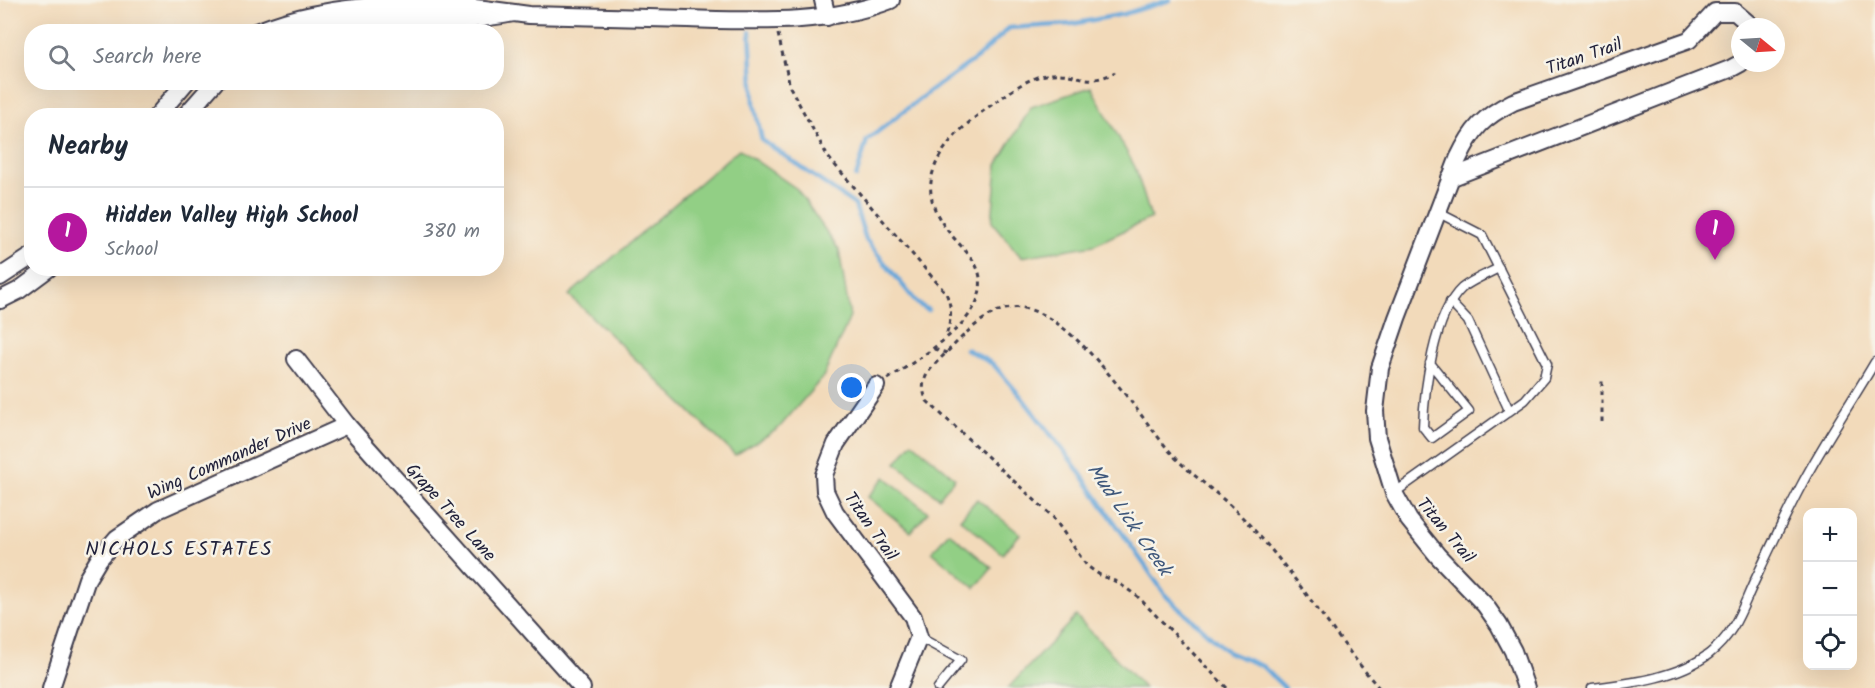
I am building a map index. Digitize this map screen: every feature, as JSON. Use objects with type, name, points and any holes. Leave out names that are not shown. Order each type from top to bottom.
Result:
[{"type":"street","points":[[274,24],[298,13],[330,5],[370,0],[466,4],[514,13],[552,16],[776,21],[827,17],[891,0]]},
{"type":"street","points":[[368,21],[370,0]]},
{"type":"street","points":[[824,0],[827,17]]},
{"type":"street","name":"Titan Trail","points":[[1526,688],[1513,651],[1499,625],[1485,605],[1438,556],[1408,520],[1394,493],[1377,438],[1375,411],[1380,368],[1450,178],[1467,139],[1480,124],[1495,111],[1513,102],[1689,40],[1714,12],[1734,12],[1742,18]]},
{"type":"street","points":[[336,24],[368,21],[447,21],[514,13]]},
{"type":"street","points":[[1450,178],[1731,68]]},
{"type":"street","points":[[164,108],[179,90]]},
{"type":"street","points":[[192,108],[208,90]]},
{"type":"street","points":[[0,277],[24,261]]},
{"type":"street","points":[[0,300],[18,291],[38,276]]},
{"type":"street","name":"Grape Tree Lane","points":[[296,359],[347,425],[582,688]]},
{"type":"street","name":"Titan Trail","points":[[876,386],[836,444],[824,475],[825,491],[835,513],[912,617],[919,637]]},
{"type":"street","name":"Wing Commander Drive","points":[[51,688],[84,586],[99,559],[117,538],[158,510],[347,425]]},
{"type":"street","points":[[898,688],[919,637]]},
{"type":"lane","points":[[1394,493],[1525,400],[1545,378],[1547,364],[1482,235],[1437,212]]},
{"type":"lane","points":[[1431,363],[1469,411],[1432,438],[1424,427],[1424,398],[1433,351],[1450,302],[1464,287],[1499,268]]},
{"type":"lane","points":[[1450,302],[1468,321],[1509,410]]},
{"type":"lane","points":[[1592,688],[1673,674],[1710,653],[1725,639],[1738,621],[1803,482],[1875,362]]},
{"type":"lane","points":[[919,637],[961,660],[938,688]]},
{"type":"path","points":[[776,21],[790,87],[828,157],[946,293],[951,306],[950,322],[945,338]]},
{"type":"path","points":[[876,386],[934,349],[967,318],[976,302],[980,286],[978,269],[969,254],[935,212],[930,197],[930,178],[938,158],[951,140],[998,100],[1026,81],[1040,75],[1056,74],[1093,80],[1115,72]]},
{"type":"path","points":[[1227,688],[1137,596],[1087,566],[1053,517],[927,401],[922,392],[922,384],[927,375],[980,322],[1008,307],[1025,308],[1044,315],[1072,333],[1174,456],[1200,482],[1239,513],[1283,563],[1349,652],[1379,688]]},
{"type":"path","points":[[934,349],[947,353]]},
{"type":"path","points":[[1602,381],[1602,422]]},
{"type":"green space","points":[[1091,87],[1135,167],[1151,218],[1094,245],[1021,257],[992,222],[997,165],[1031,107]]},
{"type":"green space","points":[[739,149],[797,189],[839,250],[850,317],[823,377],[778,429],[735,455],[569,295]]},
{"type":"green space","points":[[912,442],[955,478],[939,498],[896,463]]},
{"type":"green space","points":[[885,477],[928,512],[911,532],[868,497]]},
{"type":"green space","points":[[977,499],[1020,534],[1003,554],[960,519]]},
{"type":"green space","points":[[949,532],[992,568],[975,588],[932,552]]},
{"type":"green space","points":[[1076,616],[1144,688],[1008,688]]},
{"type":"waterway","points":[[856,177],[867,140],[977,58],[1009,28],[1072,24],[1124,14],[1170,0]]},
{"type":"waterway","name":"Mud Lick Creek","points":[[750,32],[754,103],[762,140],[855,205],[866,240],[918,304],[928,310]]},
{"type":"waterway","name":"Mud Lick Creek","points":[[966,349],[993,364],[1023,399],[1073,463],[1167,597],[1228,652],[1262,666],[1285,688]]},
{"type":"place","name":"Hidden Valley High School","points":[[1715,260]]},
{"type":"district","name":"NICHOLS ESTATES","points":[[179,548]]}]
